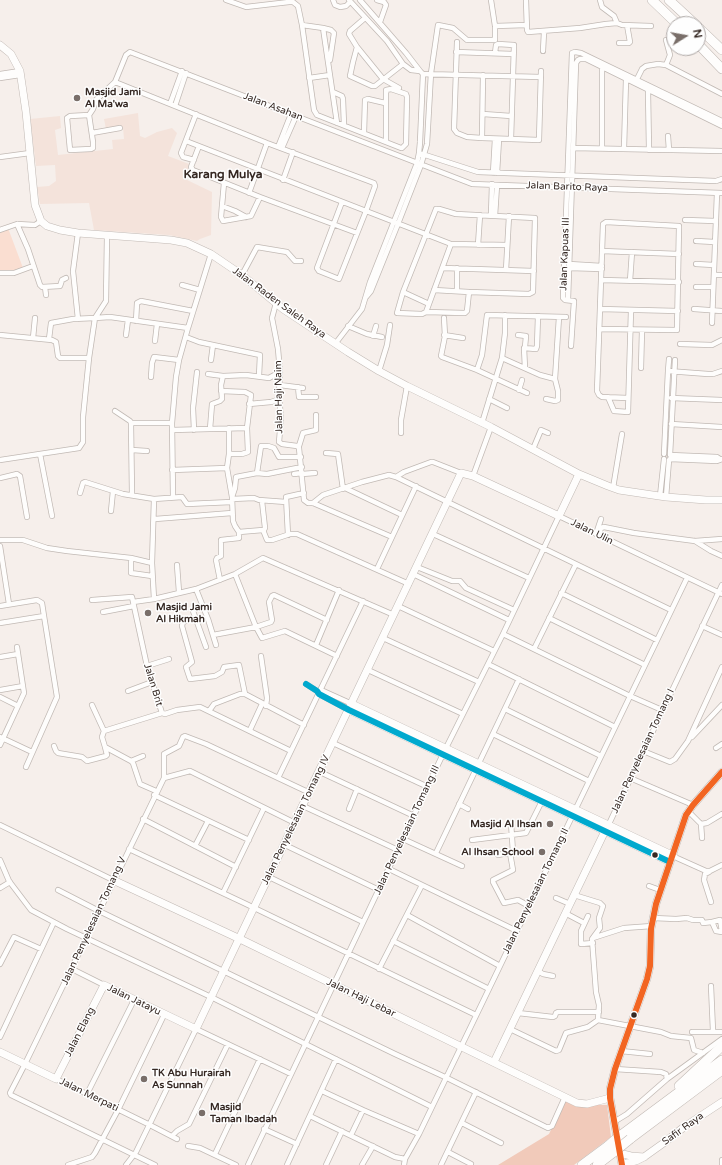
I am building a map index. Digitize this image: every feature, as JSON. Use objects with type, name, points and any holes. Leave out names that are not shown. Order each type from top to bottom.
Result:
[{"type":"highway","points":[[652,0],[669,16]]},
{"type":"highway","points":[[669,0],[686,16]]},
{"type":"highway","points":[[706,35],[722,50]]},
{"type":"highway","points":[[706,52],[722,69]]},
{"type":"highway","points":[[664,1103],[672,1092],[722,1046]]},
{"type":"highway","points":[[597,1165],[664,1103],[722,1060]]},
{"type":"highway","points":[[582,1165],[628,1136],[722,1070]]},
{"type":"highway","points":[[691,1093],[722,1076]]},
{"type":"street","points":[[226,0],[239,5],[251,7],[282,2],[293,2],[299,9],[309,78],[315,112],[317,115],[401,148],[406,145],[407,96],[405,93],[387,89],[385,94],[386,141]]},
{"type":"street","points":[[333,0],[335,5],[340,7],[346,6],[349,1],[387,41],[403,64],[411,70],[430,74],[541,77]]},
{"type":"street","points":[[360,0],[421,72],[422,154]]},
{"type":"street","points":[[377,0],[384,2],[386,5],[380,22]]},
{"type":"street","points":[[335,344],[360,312],[370,282],[396,223],[428,139],[430,74],[438,24],[453,28],[467,40],[495,40],[495,26],[491,0]]},
{"type":"street","points":[[526,0],[528,32],[544,32],[617,23],[651,26]]},
{"type":"street","points":[[600,0],[602,7],[614,16],[617,23]]},
{"type":"street","points":[[364,18],[349,32],[357,47],[383,79],[399,88]]},
{"type":"street","points":[[302,25],[323,28],[331,30],[334,33],[329,66]]},
{"type":"street","points":[[495,26],[527,25]]},
{"type":"street","points":[[619,43],[630,42],[627,25]]},
{"type":"street","points":[[323,28],[337,123]]},
{"type":"street","points":[[543,51],[544,32]]},
{"type":"street","points":[[457,42],[454,129],[457,133],[467,137],[539,140],[541,71]]},
{"type":"street","points":[[495,53],[496,45],[500,43],[513,44],[511,139]]},
{"type":"street","points":[[0,45],[11,54],[20,73],[26,112],[35,205],[41,221],[35,225],[17,224],[0,230]]},
{"type":"street","points":[[357,47],[350,74],[351,78],[374,86],[403,64]]},
{"type":"street","name":"Jalan Asahan","points":[[115,82],[126,55],[129,52],[132,52],[419,164]]},
{"type":"street","points":[[456,52],[513,54]]},
{"type":"street","points":[[722,121],[675,101],[648,91],[636,82],[626,80],[602,65],[581,53],[572,53],[574,63],[583,58],[602,65],[675,101],[722,126]]},
{"type":"street","points":[[666,65],[670,56]]},
{"type":"street","name":"Jalan Kapuas III","points":[[568,300],[574,63]]},
{"type":"street","points":[[636,82],[642,69],[646,66],[658,64],[666,65],[722,94]]},
{"type":"street","points":[[602,65],[602,148]]},
{"type":"street","points":[[172,105],[184,72]]},
{"type":"street","points":[[0,74],[20,73]]},
{"type":"street","points":[[0,78],[20,73]]},
{"type":"street","points":[[309,78],[330,75]]},
{"type":"street","points":[[482,138],[483,75]]},
{"type":"street","points":[[624,149],[626,80]]},
{"type":"street","points":[[89,115],[93,145],[91,149],[75,151],[69,150],[67,118],[70,116],[89,115],[94,109],[96,100],[115,82],[373,183],[375,186],[366,212],[340,277],[337,279],[319,271],[317,268],[342,202]]},
{"type":"street","points":[[648,91],[649,150]]},
{"type":"street","points":[[333,92],[342,96],[344,125]]},
{"type":"street","points":[[364,133],[365,100],[368,99],[385,103]]},
{"type":"street","points":[[194,160],[183,157],[181,154],[196,114]]},
{"type":"street","points":[[482,114],[511,116]]},
{"type":"street","points":[[280,147],[294,115]]},
{"type":"street","name":"Jalan Kapuas III","points":[[570,175],[573,148],[572,115]]},
{"type":"street","points":[[92,133],[120,128]]},
{"type":"street","points":[[668,136],[669,150]]},
{"type":"street","points":[[495,173],[497,139]]},
{"type":"street","points":[[186,141],[257,170],[451,244],[507,246]]},
{"type":"street","points":[[249,193],[268,143]]},
{"type":"street","points":[[199,146],[192,169],[249,193],[357,233]]},
{"type":"street","points":[[573,148],[722,152]]},
{"type":"street","points":[[283,180],[293,152]]},
{"type":"street","points":[[0,157],[30,153]]},
{"type":"street","name":"Jalan Barito Raya","points":[[422,154],[467,170],[478,172],[722,179]]},
{"type":"street","name":"Jalan Barito Raya","points":[[419,164],[472,184],[720,193]]},
{"type":"street","points":[[224,183],[221,217],[223,221],[252,215],[260,197]]},
{"type":"street","points":[[493,215],[494,184]]},
{"type":"street","name":"Jalan Kapuas III","points":[[568,300],[565,300],[564,298],[570,187]]},
{"type":"street","points":[[712,323],[716,221],[720,193]]},
{"type":"street","points":[[222,206],[246,217]]},
{"type":"street","points":[[434,290],[532,294],[534,289],[535,218],[456,214],[436,209],[403,292],[397,313],[422,314],[426,312],[465,314],[467,311],[469,292]]},
{"type":"street","points":[[478,245],[480,215]]},
{"type":"street","points":[[506,270],[509,216]]},
{"type":"street","points":[[685,220],[716,221]]},
{"type":"street","name":"Jalan Raden Saleh Raya","points":[[41,221],[52,228],[78,233],[179,241],[187,243],[211,254],[242,275],[276,303],[335,344],[379,371],[491,427],[579,474],[613,488],[663,497],[722,500]]},
{"type":"street","points":[[600,329],[677,331],[679,226],[604,223],[597,391],[600,396],[628,398]]},
{"type":"street","points":[[17,224],[28,249],[40,285],[45,287],[60,286],[62,280],[66,278]]},
{"type":"street","points":[[78,233],[73,271],[78,319]]},
{"type":"street","points":[[0,460],[79,448],[83,442],[83,417],[95,318],[106,301],[107,235]]},
{"type":"street","points":[[696,241],[715,242]]},
{"type":"street","points":[[426,312],[451,244]]},
{"type":"street","points":[[242,275],[257,247],[287,252],[295,261],[301,261]]},
{"type":"street","points":[[602,251],[679,254]]},
{"type":"street","points":[[630,281],[632,252]]},
{"type":"street","points":[[173,497],[172,423],[179,360],[211,254]]},
{"type":"street","points":[[696,264],[714,265]]},
{"type":"street","points":[[0,273],[14,273],[33,266]]},
{"type":"street","points":[[569,266],[602,267]]},
{"type":"street","points":[[443,268],[534,271]]},
{"type":"street","points":[[457,268],[457,291]]},
{"type":"street","points":[[714,275],[722,275]]},
{"type":"street","points":[[601,280],[679,282]]},
{"type":"street","points":[[182,285],[200,290]]},
{"type":"street","points":[[45,287],[46,295]]},
{"type":"street","points":[[696,287],[713,287]]},
{"type":"street","points":[[403,292],[429,304]]},
{"type":"street","points":[[568,300],[574,301],[571,346]]},
{"type":"street","points":[[136,321],[137,303],[141,301],[193,311]]},
{"type":"street","name":"Jalan Haji Naim","points":[[276,303],[272,313],[272,321],[278,349],[280,372],[280,444],[299,446]]},
{"type":"street","points":[[600,309],[678,311]]},
{"type":"street","points":[[694,309],[722,310]]},
{"type":"street","points":[[608,397],[614,411],[628,411],[631,310]]},
{"type":"street","points":[[477,370],[482,355],[487,315],[566,317]]},
{"type":"street","points":[[482,423],[502,358],[506,315]]},
{"type":"street","points":[[526,347],[537,348],[538,316]]},
{"type":"street","points":[[49,340],[51,323],[78,319],[105,317],[188,328]]},
{"type":"street","points":[[546,399],[555,401],[558,400],[558,391],[555,379],[558,317]]},
{"type":"street","points":[[33,338],[35,318]]},
{"type":"street","points":[[444,318],[442,357],[477,370],[527,393]]},
{"type":"street","points":[[126,335],[128,320]]},
{"type":"street","points":[[155,341],[157,324]]},
{"type":"street","points":[[379,371],[387,345],[390,325]]},
{"type":"street","points":[[348,326],[373,336],[382,337]]},
{"type":"street","points":[[373,336],[376,326]]},
{"type":"street","points":[[641,368],[642,330]]},
{"type":"street","points":[[0,335],[49,340],[56,342],[58,356],[60,358],[89,358]]},
{"type":"street","points":[[444,335],[463,338]]},
{"type":"street","points":[[518,335],[526,336],[526,347],[524,349],[525,368]]},
{"type":"street","points":[[532,336],[538,336]]},
{"type":"street","points":[[186,337],[199,342],[260,355],[258,376]]},
{"type":"street","points":[[680,344],[712,345],[722,340]]},
{"type":"street","points":[[211,360],[213,345]]},
{"type":"street","points":[[151,377],[154,357],[179,360]]},
{"type":"street","points":[[502,358],[540,375],[555,379]]},
{"type":"street","points":[[663,497],[671,424],[668,359]]},
{"type":"street","points":[[668,457],[670,398],[675,360]]},
{"type":"street","points":[[668,370],[714,374],[722,371]]},
{"type":"street","points":[[194,430],[192,408],[197,372]]},
{"type":"street","points":[[208,374],[223,376],[246,375],[269,378],[280,372]]},
{"type":"street","points":[[210,429],[212,405],[221,400],[223,376]]},
{"type":"street","points":[[519,390],[522,380]]},
{"type":"street","points":[[280,385],[300,388],[299,398],[316,397]]},
{"type":"street","points":[[401,434],[401,420],[407,386]]},
{"type":"street","points":[[221,391],[245,392],[251,395],[247,428],[248,452],[242,454],[229,454]]},
{"type":"street","points":[[670,398],[722,400]]},
{"type":"street","points":[[249,404],[271,402],[280,399]]},
{"type":"street","points":[[490,399],[507,408]]},
{"type":"street","points":[[115,411],[131,423],[132,495]]},
{"type":"street","points":[[316,415],[316,430],[303,433],[299,446],[304,500],[308,503],[313,503],[392,537]]},
{"type":"street","points":[[131,423],[172,423]]},
{"type":"street","points":[[671,424],[722,427]]},
{"type":"street","points":[[473,476],[491,427]]},
{"type":"street","points":[[220,580],[216,559],[221,556],[221,540],[239,538],[239,532],[235,526],[232,513],[232,499],[227,468],[229,454],[229,428]]},
{"type":"street","points":[[172,430],[247,428]]},
{"type":"street","points":[[533,449],[540,430],[548,433]]},
{"type":"street","points":[[613,488],[622,434]]},
{"type":"street","points":[[257,473],[261,446],[274,448],[279,457],[301,457]]},
{"type":"street","points":[[132,450],[147,451]]},
{"type":"street","points":[[326,453],[338,454],[344,488]]},
{"type":"street","points":[[40,454],[52,516]]},
{"type":"street","points":[[668,457],[716,461],[721,459]]},
{"type":"street","points":[[396,477],[404,472],[433,462],[462,472]]},
{"type":"street","points":[[232,499],[236,477],[257,473],[267,474],[302,467]]},
{"type":"street","points":[[172,470],[227,468]]},
{"type":"street","name":"Jalan Ulin","points":[[462,472],[559,516],[720,593]]},
{"type":"street","name":"Jalan Penyelesaian Tomang IV","points":[[126,1165],[135,1155],[240,939],[462,472]]},
{"type":"street","points":[[294,474],[315,473]]},
{"type":"street","points":[[0,478],[17,474],[20,476],[27,517]]},
{"type":"street","name":"Jalan Penyelesaian Tomang III","points":[[248,1165],[444,751],[503,634],[579,474]]},
{"type":"street","points":[[313,503],[324,495],[355,484],[389,475],[396,477],[671,610]]},
{"type":"street","points":[[80,492],[84,482],[132,495],[154,498],[184,498],[187,504],[254,498],[262,501],[286,502]]},
{"type":"street","points":[[377,569],[416,486]]},
{"type":"street","points":[[344,488],[402,515]]},
{"type":"street","points":[[111,511],[113,491]]},
{"type":"street","points":[[288,535],[286,497],[304,492]]},
{"type":"street","points":[[154,498],[152,563],[154,599]]},
{"type":"street","points":[[262,501],[264,530],[267,540],[297,534],[409,584]]},
{"type":"street","points":[[154,518],[232,513]]},
{"type":"street","points":[[597,534],[601,519]]},
{"type":"street","points":[[597,534],[604,526],[634,533],[695,541],[722,539]]},
{"type":"street","points":[[239,532],[264,530]]},
{"type":"street","points":[[432,534],[529,578]]},
{"type":"street","points":[[0,540],[22,540],[47,548],[131,558],[152,563]]},
{"type":"street","points":[[695,541],[722,556]]},
{"type":"street","points":[[0,546],[2,578],[9,604]]},
{"type":"street","points":[[131,558],[131,573],[152,576]]},
{"type":"street","points":[[103,612],[196,589],[235,574],[261,559],[266,558],[394,615]]},
{"type":"street","points":[[534,648],[576,564]]},
{"type":"street","points":[[177,566],[179,592]]},
{"type":"street","points":[[417,567],[452,581],[460,581],[466,588],[514,610]]},
{"type":"street","points":[[235,574],[256,627],[262,638],[285,631],[337,656]]},
{"type":"street","points":[[413,574],[509,620]]},
{"type":"street","name":"Jalan Penyelesaian Tomang II","points":[[404,1165],[405,1159],[432,1107],[445,1077],[687,578]]},
{"type":"street","name":"Jalan Penyelesaian Tomang I","points":[[494,1062],[607,828],[702,626],[720,593],[722,585]]},
{"type":"street","points":[[196,589],[214,635],[216,645]]},
{"type":"street","points":[[316,645],[339,590]]},
{"type":"street","points":[[561,593],[657,640]]},
{"type":"street","points":[[214,635],[256,627],[271,621],[269,604],[270,599],[274,595],[326,620]]},
{"type":"street","points":[[92,600],[132,597],[133,604]]},
{"type":"street","points":[[0,606],[39,600],[42,603],[57,697],[26,767]]},
{"type":"street","points":[[278,778],[363,601]]},
{"type":"street","name":"Jalan Brit","points":[[104,731],[162,713],[147,666],[133,604]]},
{"type":"street","points":[[203,606],[194,610],[195,617],[206,647]]},
{"type":"street","points":[[398,606],[494,651]]},
{"type":"street","points":[[0,623],[44,616]]},
{"type":"street","points":[[195,617],[182,624],[192,662],[186,667],[190,679],[215,676],[222,672],[224,667],[238,664],[240,666],[245,694]]},
{"type":"street","points":[[549,618],[645,664]]},
{"type":"street","points":[[702,626],[722,635]]},
{"type":"street","points":[[503,634],[662,710]]},
{"type":"street","points":[[383,638],[479,682]]},
{"type":"street","points":[[0,745],[2,738],[24,695],[17,647]]},
{"type":"street","points":[[0,657],[18,654]]},
{"type":"street","points":[[250,730],[267,698],[261,656]]},
{"type":"street","points":[[147,666],[169,659]]},
{"type":"street","points":[[488,664],[615,728]]},
{"type":"street","points":[[688,742],[722,667]]},
{"type":"street","points":[[368,670],[463,714]]},
{"type":"street","points":[[436,853],[519,680]]},
{"type":"street","points":[[128,691],[152,682]]},
{"type":"street","points":[[306,684],[312,689],[705,874]]},
{"type":"street","points":[[0,690],[23,686]]},
{"type":"street","points":[[209,711],[214,704],[240,694],[245,694],[304,725]]},
{"type":"street","points":[[0,698],[18,706]]},
{"type":"street","points":[[54,746],[58,753],[82,756],[87,761],[107,755],[102,737],[104,731],[92,705]]},
{"type":"street","points":[[643,751],[667,761],[672,761],[722,705]]},
{"type":"street","points":[[162,713],[165,714],[177,710],[196,707],[209,711],[291,751]]},
{"type":"street","points":[[505,708],[601,756]]},
{"type":"street","points":[[493,734],[589,781]]},
{"type":"street","points":[[295,823],[190,771],[164,778],[164,754],[179,746],[183,737],[185,736],[206,744],[310,793]]},
{"type":"street","points":[[2,738],[32,752]]},
{"type":"street","points":[[333,743],[428,787]]},
{"type":"street","points":[[716,748],[722,744]]},
{"type":"street","points":[[105,747],[134,764],[140,784],[208,821],[249,840]]},
{"type":"street","points":[[131,761],[143,756]]},
{"type":"street","points":[[477,767],[542,801],[574,812]]},
{"type":"street","points":[[320,772],[414,816]]},
{"type":"street","points":[[622,1165],[610,1098],[610,1086],[647,979],[650,966],[652,922],[660,890],[688,811],[722,772]]},
{"type":"street","name":"Jalan Penyelesaian Tomang V","points":[[102,1139],[11,1095],[10,1092],[72,969],[113,880],[155,793],[164,778]]},
{"type":"street","points":[[630,778],[693,805]]},
{"type":"street","points":[[349,809],[357,789]]},
{"type":"street","points":[[472,840],[527,833],[542,801]]},
{"type":"street","points":[[459,804],[468,809]]},
{"type":"street","points":[[303,806],[398,850]]},
{"type":"street","points":[[223,893],[264,808]]},
{"type":"street","points":[[688,811],[701,824],[702,838]]},
{"type":"street","points":[[701,824],[707,823],[722,814]]},
{"type":"street","points":[[143,819],[236,867]]},
{"type":"street","points":[[195,846],[208,821]]},
{"type":"street","points":[[511,823],[513,852],[510,853],[513,870],[493,882],[504,903],[518,900],[529,906]]},
{"type":"street","points":[[0,825],[113,880]]},
{"type":"street","points":[[403,839],[462,866]]},
{"type":"street","points":[[285,845],[379,890]]},
{"type":"street","points":[[129,849],[476,1015]]},
{"type":"street","points":[[498,855],[510,853]]},
{"type":"street","points":[[672,858],[677,858],[706,872],[722,866]]},
{"type":"street","points":[[0,860],[10,882],[31,910],[432,1107]]},
{"type":"street","points":[[705,874],[722,866]]},
{"type":"street","points":[[388,869],[517,931]]},
{"type":"street","points":[[705,874],[704,880],[711,902]]},
{"type":"street","points":[[269,877],[364,922]]},
{"type":"street","name":"Jalan Haji Lebar","points":[[113,880],[240,939],[565,1097],[582,1104],[610,1098]]},
{"type":"street","points":[[0,888],[10,882]]},
{"type":"street","points":[[379,969],[422,886]]},
{"type":"street","points":[[649,886],[660,890]]},
{"type":"street","points":[[58,890],[548,1128],[552,1126],[565,1097]]},
{"type":"street","points":[[574,896],[603,905],[599,918],[600,928],[592,940],[596,992],[599,1005],[598,1020]]},
{"type":"street","points":[[556,898],[570,904]]},
{"type":"street","points":[[566,913],[584,923]]},
{"type":"street","points":[[407,915],[500,966]]},
{"type":"street","points":[[588,916],[581,931],[581,944],[624,928],[652,922],[687,918],[702,920],[703,923],[720,920],[722,931],[716,931],[712,922]]},
{"type":"street","points":[[0,1037],[54,922]]},
{"type":"street","points":[[0,964],[14,937],[41,949]]},
{"type":"street","points":[[394,941],[489,989]]},
{"type":"street","name":"Jalan Jatayu","points":[[72,969],[164,1015],[196,1029]]},
{"type":"street","points":[[538,971],[543,974],[553,976]]},
{"type":"street","name":"Jalan Elang","points":[[56,1079],[104,985]]},
{"type":"street","points":[[711,986],[713,1031]]},
{"type":"street","points":[[87,1094],[134,1000]]},
{"type":"street","points":[[518,1013],[553,1017],[558,1012],[599,1012]]},
{"type":"street","points":[[68,1165],[93,1156],[118,1110],[164,1015]]},
{"type":"street","points":[[510,1029],[556,1051],[559,1050],[566,1033],[588,1027],[598,1020],[661,1032],[672,1037],[691,1038],[693,1048],[702,1052]]},
{"type":"street","points":[[196,1029],[291,1074]]},
{"type":"street","points":[[692,1032],[722,1032]]},
{"type":"street","points":[[614,1122],[627,1114],[667,1079],[702,1052],[722,1039]]},
{"type":"street","points":[[172,1136],[188,1124],[228,1044]]},
{"type":"street","points":[[621,1051],[650,1054]]},
{"type":"street","name":"Jalan Merpati","points":[[0,1052],[118,1110],[150,1124],[177,1139]]},
{"type":"street","points":[[215,1154],[260,1059]]},
{"type":"street","points":[[287,1165],[336,1059]]},
{"type":"street","points":[[615,1069],[661,1072],[666,1074],[667,1079]]},
{"type":"street","points":[[322,1091],[418,1134]]},
{"type":"street","points":[[441,1165],[476,1092]]},
{"type":"street","name":"Safir Raya","points":[[622,1165],[644,1157],[684,1127],[722,1102]]},
{"type":"street","points":[[351,1135],[363,1110]]},
{"type":"street","points":[[310,1116],[396,1157],[405,1159]]},
{"type":"street","points":[[462,1123],[501,1143]]},
{"type":"street","points":[[264,1130],[297,1144]]},
{"type":"street","points":[[326,1165],[342,1131]]},
{"type":"street","points":[[102,1139],[155,1165]]},
{"type":"street","points":[[188,1146],[200,1148],[236,1165]]},
{"type":"street","points":[[362,1165],[373,1146]]},
{"type":"street","points":[[448,1152],[471,1164]]},
{"type":"street","points":[[619,1153],[644,1157]]},
{"type":"shaded area","points":[[138,113],[140,136],[145,138],[157,132],[172,128],[177,133],[168,156],[189,164],[185,179],[212,192],[211,235],[197,241],[169,235],[94,230],[89,203],[40,204],[37,187],[49,186],[56,181],[55,165],[36,166],[30,119],[60,116],[61,128],[55,130],[58,155],[113,149],[112,140],[124,139],[123,127],[106,129],[104,119]]},
{"type":"shaded area","points":[[8,228],[23,268],[14,272],[0,272],[0,230]]},
{"type":"shaded area","points":[[566,1099],[581,1105],[607,1105],[611,1137],[574,1165],[498,1165],[549,1134]]},
{"type":"transit line","points":[[306,684],[319,694],[349,710],[670,862]]},
{"type":"transit line","points":[[622,1165],[610,1098],[610,1089],[615,1069],[647,979],[650,966],[651,929],[656,904],[686,815],[722,772]]},
{"type":"place","name":"Masjid Jami Al Ma'wa","points":[[77,98]]},
{"type":"place","name":"Masjid Jami Al Hikmah","points":[[148,613]]},
{"type":"place","name":"Masjid Al Ihsan","points":[[550,824]]},
{"type":"place","name":"Al Ihsan School","points":[[542,852]]},
{"type":"place","name":"TK Abu Hurairah As Sunnah","points":[[144,1079]]},
{"type":"place","name":"Masjid Taman Ibadah","points":[[202,1113]]},
{"type":"district","name":"Karang Mulya","points":[[223,175]]}]
